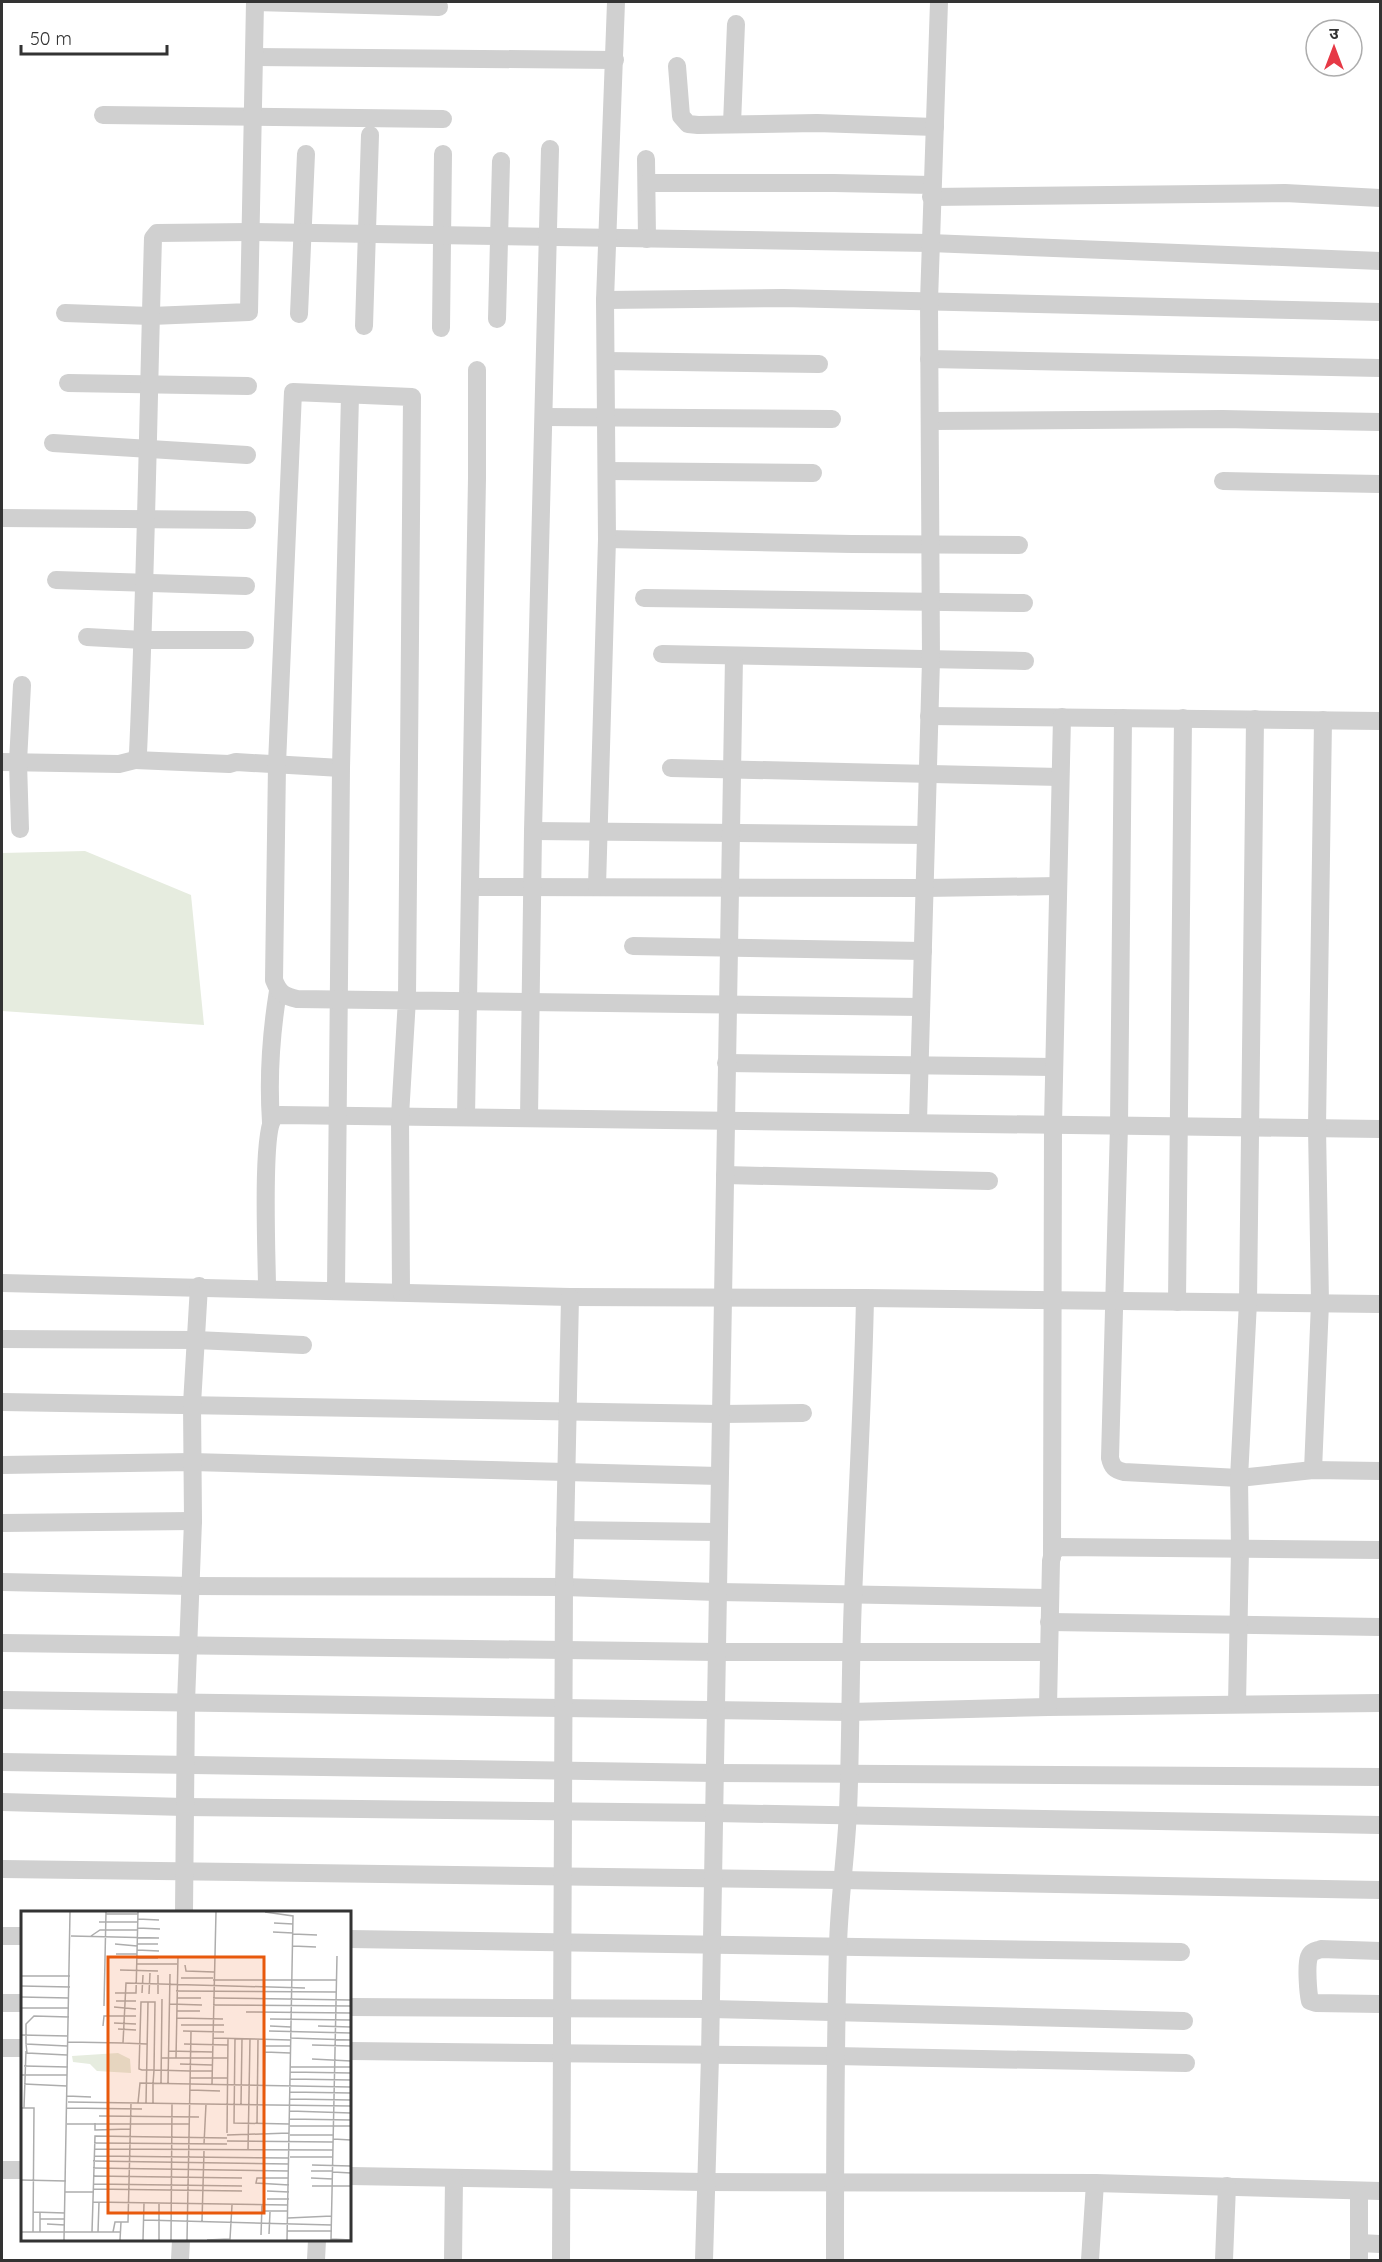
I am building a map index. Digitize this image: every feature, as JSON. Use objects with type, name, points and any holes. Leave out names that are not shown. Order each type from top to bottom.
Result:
[{"type":"street","points":[[65,313],[151,316],[249,312],[255,2],[440,7]]},
{"type":"street","points":[[597,887],[607,539],[605,300],[616,2]]},
{"type":"street","points":[[918,1122],[931,660],[928,301],[939,2]]},
{"type":"street","points":[[732,124],[736,24]]},
{"type":"street","points":[[254,57],[615,60]]},
{"type":"street","points":[[677,66],[681,116],[684,121],[698,125],[817,123],[934,127]]},
{"type":"street","points":[[103,115],[443,119]]},
{"type":"street","points":[[364,326],[370,135]]},
{"type":"street","points":[[529,1118],[533,831],[550,149]]},
{"type":"street","points":[[299,314],[306,154]]},
{"type":"street","points":[[441,328],[443,154]]},
{"type":"street","points":[[646,159],[647,239]]},
{"type":"street","points":[[497,319],[501,161]]},
{"type":"street","points":[[647,183],[834,183],[931,191],[1286,193],[1380,198]]},
{"type":"street","points":[[135,760],[138,753],[143,640],[148,386],[154,235],[169,231],[930,243],[1380,261]]},
{"type":"street","points":[[605,300],[783,298],[1380,312]]},
{"type":"street","points":[[929,359],[1380,368]]},
{"type":"street","points":[[606,361],[819,364]]},
{"type":"street","points":[[466,1117],[477,370]]},
{"type":"street","points":[[68,382],[148,386],[248,386]]},
{"type":"street","points":[[267,1288],[266,1181],[271,1122],[273,1023],[278,991],[274,980],[277,764],[292,392],[411,398],[407,999],[400,1116],[401,1292]]},
{"type":"street","points":[[336,1290],[341,768],[350,395]]},
{"type":"street","points":[[544,417],[832,419]]},
{"type":"street","points":[[930,421],[1223,419],[1380,422]]},
{"type":"street","points":[[53,443],[248,455]]},
{"type":"street","points":[[607,471],[813,473]]},
{"type":"street","points":[[1223,481],[1380,484]]},
{"type":"street","points":[[2,518],[247,520]]},
{"type":"street","points":[[607,539],[1019,545]]},
{"type":"street","points":[[56,579],[246,586]]},
{"type":"street","points":[[644,598],[1024,603]]},
{"type":"street","points":[[87,637],[143,640],[245,640]]},
{"type":"street","points":[[662,654],[1025,661]]},
{"type":"street","points":[[704,2260],[715,1813],[734,657]]},
{"type":"street","points":[[20,829],[10,762],[22,685]]},
{"type":"street","points":[[929,716],[1380,721]]},
{"type":"street","points":[[1048,1707],[1052,1557],[1053,1124],[1062,717]]},
{"type":"street","points":[[1123,718],[1119,1125],[1110,1458],[1112,1466],[1117,1471],[1124,1472],[1239,1478],[1313,1470],[1380,1472]]},
{"type":"street","points":[[1177,1302],[1183,718]]},
{"type":"street","points":[[1237,1704],[1239,1478],[1248,1302],[1255,719]]},
{"type":"street","points":[[1313,1470],[1320,1303],[1317,1127],[1323,720]]},
{"type":"street","points":[[10,762],[119,764],[135,760],[341,768]]},
{"type":"street","points":[[671,768],[1060,777]]},
{"type":"street","points":[[533,831],[926,835]]},
{"type":"street","points":[[471,887],[1058,886]]},
{"type":"street","points":[[633,946],[923,951]]},
{"type":"street","points":[[278,991],[297,999],[921,1007]]},
{"type":"street","points":[[726,1063],[1054,1067]]},
{"type":"street","points":[[271,1122],[274,1117],[280,1115],[1380,1129]]},
{"type":"street","points":[[724,1175],[989,1181]]},
{"type":"street","points":[[2,1283],[199,1286],[570,1297],[1380,1304]]},
{"type":"street","points":[[184,1911],[186,1702],[193,1521],[192,1404],[199,1286]]},
{"type":"street","points":[[561,2260],[564,1587],[570,1297]]},
{"type":"street","points":[[835,2260],[837,1947],[848,1815],[851,1653],[865,1298]]},
{"type":"street","points":[[2,1339],[196,1341],[303,1345]]},
{"type":"street","points":[[2,1402],[721,1414],[803,1413]]},
{"type":"street","points":[[2,1465],[192,1462],[719,1476]]},
{"type":"street","points":[[2,1523],[193,1521]]},
{"type":"street","points":[[565,1530],[718,1532]]},
{"type":"street","points":[[1052,1557],[1053,1552],[1059,1547],[1070,1546],[1380,1550]]},
{"type":"street","points":[[2,1582],[191,1586],[564,1587],[1050,1598]]},
{"type":"street","points":[[1049,1623],[1380,1627]]},
{"type":"street","points":[[2,1643],[717,1652],[1049,1652]]},
{"type":"street","points":[[2,1700],[850,1712],[1380,1703]]},
{"type":"street","points":[[2,1762],[715,1773],[849,1772],[1380,1777]]},
{"type":"street","points":[[2,1802],[184,1807],[848,1815],[1380,1825]]},
{"type":"street","points":[[2,1869],[1380,1890]]},
{"type":"street","points":[[2,1936],[21,1936]]},
{"type":"street","points":[[351,1939],[1181,1952]]},
{"type":"street","points":[[1380,1951],[1321,1949],[1314,1951],[1308,1962],[1308,1995],[1310,2001],[1316,2003],[1380,2004]]},
{"type":"street","points":[[2,2003],[21,2003]]},
{"type":"street","points":[[351,2007],[711,2009],[1184,2021]]},
{"type":"street","points":[[2,2048],[21,2048]]},
{"type":"street","points":[[351,2051],[835,2056],[1186,2063]]},
{"type":"street","points":[[2,2170],[21,2170]]},
{"type":"street","points":[[351,2176],[705,2182],[1095,2183],[1380,2191]]},
{"type":"street","points":[[453,2260],[454,2179]]},
{"type":"street","points":[[1090,2260],[1095,2183]]},
{"type":"street","points":[[1224,2260],[1227,2186]]},
{"type":"street","points":[[1359,2191],[1359,2252],[1380,2244]]},
{"type":"street","points":[[180,2260],[181,2241]]},
{"type":"street","points":[[316,2241],[316,2260]]},
{"type":"shaded area","points":[[85,851],[191,895],[204,1025],[2,1011],[2,853]]}]
